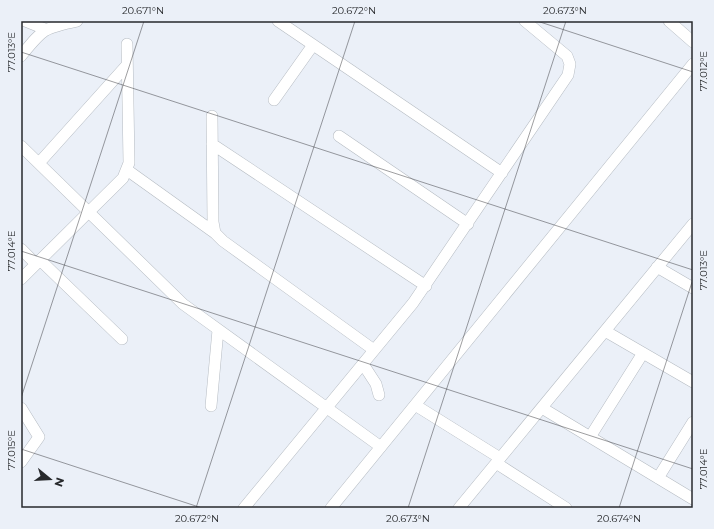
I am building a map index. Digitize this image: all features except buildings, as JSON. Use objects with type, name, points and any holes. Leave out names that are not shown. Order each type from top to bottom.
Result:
[{"type":"street","points":[[25,21],[45,29]]},
{"type":"street","points":[[21,56],[45,29],[51,26],[77,21]]},
{"type":"street","points":[[278,21],[502,173]]},
{"type":"street","points":[[244,508],[426,286],[568,75],[570,64],[566,56],[526,21]]},
{"type":"street","points":[[669,21],[693,42]]},
{"type":"street","points":[[21,279],[89,212],[122,178],[127,170],[129,163],[127,44]]},
{"type":"street","points":[[274,100],[313,45]]},
{"type":"street","points":[[331,508],[693,64]]},
{"type":"street","points":[[39,163],[127,65]]},
{"type":"street","points":[[212,116],[213,222],[215,233]]},
{"type":"street","points":[[339,136],[468,224]]},
{"type":"street","points":[[212,144],[426,286]]},
{"type":"street","points":[[21,146],[183,304],[381,447]]},
{"type":"street","points":[[127,170],[374,350]]},
{"type":"street","points":[[459,508],[693,224]]},
{"type":"street","points":[[21,249],[38,262],[122,339]]},
{"type":"street","points":[[657,267],[693,288]]},
{"type":"street","points":[[211,406],[218,330]]},
{"type":"street","points":[[605,331],[693,382]]},
{"type":"street","points":[[590,437],[643,353]]},
{"type":"street","points":[[363,364],[376,384],[379,395]]},
{"type":"street","points":[[415,405],[566,508]]},
{"type":"street","points":[[21,408],[39,437],[21,462]]},
{"type":"street","points":[[542,408],[693,499]]},
{"type":"street","points":[[658,478],[693,422]]}]
